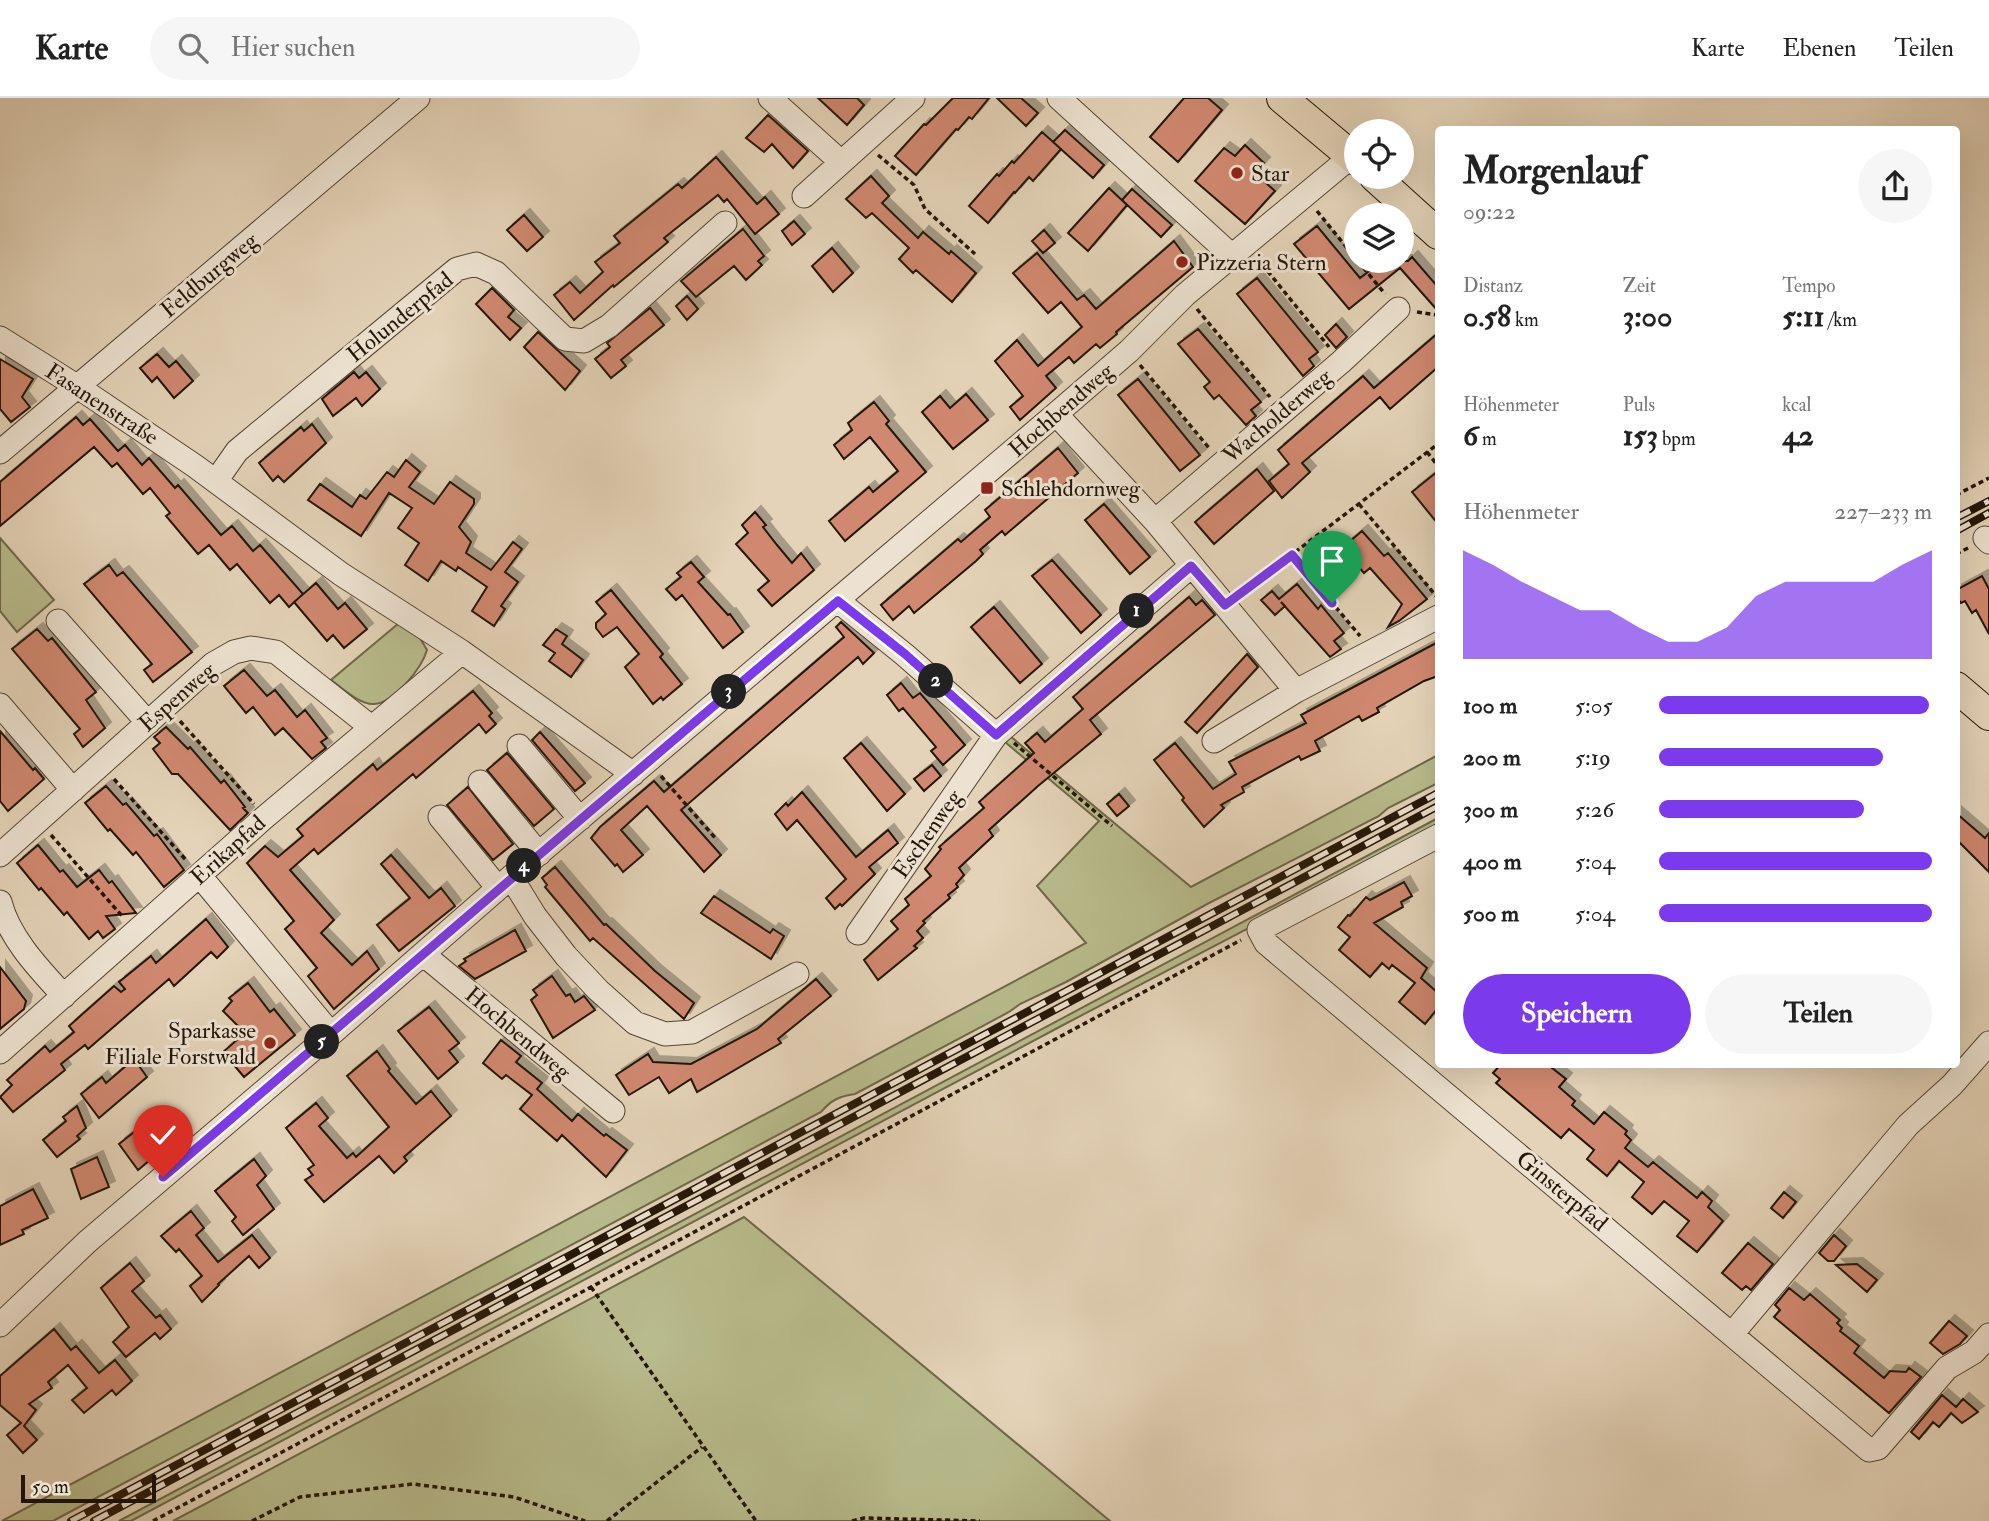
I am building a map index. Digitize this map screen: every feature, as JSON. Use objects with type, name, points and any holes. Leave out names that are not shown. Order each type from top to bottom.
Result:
[{"type":"main road","points":[[1282,98],[1344,150]]},
{"type":"main road","points":[[1388,189],[1435,230]]},
{"type":"main road","points":[[1960,690],[1989,715]]},
{"type":"street","name":"Feldburgweg","points":[[0,452],[418,98]]},
{"type":"street","points":[[770,98],[841,162]]},
{"type":"street","points":[[804,196],[913,98]]},
{"type":"street","points":[[1059,98],[1239,250]]},
{"type":"street","name":"Hochbendweg","points":[[0,1325],[87,1242],[1056,414],[1129,351],[1185,295],[1344,166]]},
{"type":"street","name":"Holunderpfad","points":[[209,476],[457,269],[476,264],[496,273],[565,339],[584,341],[609,326],[726,223]]},
{"type":"street","name":"Wacholderweg","points":[[1155,521],[1342,362],[1398,309]]},
{"type":"street","name":"Fasanenstraße","points":[[0,338],[209,476]]},
{"type":"street","points":[[1056,414],[1155,521],[1296,691]]},
{"type":"street","points":[[209,476],[341,574],[641,767]]},
{"type":"street","name":"Eschenweg","points":[[858,933],[996,735],[1191,566]]},
{"type":"street","points":[[838,601],[905,654],[996,735]]},
{"type":"street","points":[[1214,741],[1296,691],[1435,619]]},
{"type":"street","points":[[58,621],[148,723]]},
{"type":"street","name":"Espenweg","points":[[0,855],[213,664],[234,652],[251,648],[276,652],[372,727]]},
{"type":"street","name":"Erikapfad","points":[[0,1052],[265,817],[461,652]]},
{"type":"street","points":[[0,705],[73,790]]},
{"type":"street","points":[[519,746],[580,819]]},
{"type":"street","points":[[480,782],[538,854]]},
{"type":"street","points":[[440,817],[535,916],[566,956],[598,990],[635,1023],[665,1034],[692,1032],[797,974]]},
{"type":"street","points":[[1259,930],[1435,838]]},
{"type":"street","points":[[200,876],[331,1034]]},
{"type":"street","points":[[0,902],[3,913],[32,961],[64,996]]},
{"type":"street","name":"Ginsterpfad","points":[[1259,930],[1266,943],[1869,1450],[1878,1448],[1947,1368],[1974,1352],[1989,1335]]},
{"type":"street","name":"Hochbendweg","points":[[424,955],[613,1111]]},
{"type":"street","points":[[1732,1334],[1908,1125],[1952,1086],[1989,1043]]},
{"type":"path","points":[[863,143],[914,184],[925,209],[975,254]]},
{"type":"path","points":[[1304,196],[1344,244]]},
{"type":"path","points":[[1239,250],[1342,362]]},
{"type":"path","points":[[1368,273],[1398,309]]},
{"type":"path","points":[[1185,295],[1282,412]]},
{"type":"path","points":[[1129,351],[1222,463]]},
{"type":"path","points":[[1225,605],[1435,446]]},
{"type":"path","points":[[1427,452],[1435,462]]},
{"type":"path","points":[[1960,493],[1989,478]]},
{"type":"path","points":[[1359,504],[1435,595]]},
{"type":"path","points":[[1292,555],[1373,651]]},
{"type":"path","points":[[167,706],[265,817]]},
{"type":"path","points":[[996,735],[1009,739],[1112,826]]},
{"type":"path","points":[[101,765],[200,876]]},
{"type":"path","points":[[641,767],[717,840]]},
{"type":"path","points":[[39,820],[135,931]]},
{"type":"path","points":[[153,1521],[1259,930]]},
{"type":"path","points":[[591,1287],[756,1521]]},
{"type":"path","points":[[607,1521],[702,1447]]},
{"type":"path","points":[[252,1521],[300,1497],[413,1484],[514,1497],[585,1521]]},
{"type":"path","points":[[852,1521],[864,1518],[980,1521]]},
{"type":"green space","points":[[0,538],[54,600],[17,632],[0,611]]},
{"type":"green space","points":[[399,623],[420,638],[427,650],[414,674],[399,691],[382,702],[369,704],[331,680]]},
{"type":"green space","points":[[1010,736],[1191,887],[1435,757],[1435,784],[855,1094],[836,1099],[821,1112],[53,1521],[2,1521],[1086,943],[1037,886],[1099,821],[1005,742]]},
{"type":"green space","points":[[1435,820],[1435,831],[1065,1024],[131,1521],[119,1521]]},
{"type":"green space","points":[[744,1217],[1110,1521],[173,1521]]},
{"type":"building","points":[[818,98],[857,98],[864,105],[847,125]]},
{"type":"building","points":[[953,98],[989,98],[972,119],[969,117],[956,129],[916,175],[895,156],[924,124]]},
{"type":"building","points":[[997,98],[1021,98],[1038,113],[1026,126]]},
{"type":"building","points":[[1184,98],[1208,98],[1222,110],[1178,162],[1150,137]]},
{"type":"building","points":[[768,115],[808,151],[793,168],[772,144],[764,152],[746,138]]},
{"type":"building","points":[[1065,130],[1104,165],[1093,178],[1053,142]]},
{"type":"building","points":[[1042,132],[1061,149],[1033,181],[1029,177],[1014,192],[988,223],[969,206],[997,174],[999,176],[1012,161],[1014,163]]},
{"type":"building","points":[[1245,145],[1264,163],[1255,173],[1275,191],[1245,224],[1195,181],[1224,148],[1235,156]]},
{"type":"building","points":[[716,157],[757,204],[765,197],[779,214],[755,234],[727,199],[724,202],[718,195],[664,238],[668,242],[574,320],[554,295],[570,282],[580,293],[603,272],[595,262],[620,243],[614,236],[678,184],[682,188]]},
{"type":"building","points":[[871,176],[889,196],[882,203],[918,238],[923,232],[949,254],[951,251],[976,273],[952,302],[916,270],[913,273],[899,259],[909,248],[872,213],[866,218],[846,199]]},
{"type":"building","points":[[1109,188],[1127,205],[1088,251],[1068,233]]},
{"type":"building","points":[[1132,189],[1172,225],[1161,237],[1122,200]]},
{"type":"building","points":[[524,215],[543,237],[527,251],[507,230]]},
{"type":"building","points":[[794,221],[805,234],[792,245],[782,231]]},
{"type":"building","points":[[1317,226],[1344,259],[1344,273],[1356,273],[1360,278],[1366,273],[1394,273],[1349,309],[1294,244]]},
{"type":"building","points":[[743,229],[764,256],[758,261],[762,265],[746,280],[734,266],[696,297],[681,281]]},
{"type":"building","points":[[1044,230],[1055,243],[1043,253],[1032,241]]},
{"type":"building","points":[[1174,241],[1193,267],[1100,348],[1096,344],[1074,363],[1069,357],[1046,376],[1056,388],[1020,420],[1010,407],[1023,396],[995,361],[1017,340],[1038,366],[1082,327],[1061,302],[1048,313],[1013,273],[1037,253],[1077,300],[1084,295],[1096,309]]},
{"type":"building","points":[[832,248],[853,273],[833,292],[812,266]]},
{"type":"building","points":[[1414,259],[1435,284],[1435,308],[1404,273],[1414,273]]},
{"type":"building","points":[[1257,278],[1318,352],[1309,359],[1314,366],[1303,376],[1237,294]]},
{"type":"building","points":[[492,288],[514,310],[508,317],[521,328],[510,340],[476,304]]},
{"type":"building","points":[[687,296],[698,309],[687,320],[676,306]]},
{"type":"building","points":[[650,308],[664,325],[621,360],[626,366],[611,378],[595,359],[610,347],[607,343]]},
{"type":"building","points":[[1336,324],[1347,337],[1336,348],[1325,335]]},
{"type":"building","points":[[1198,329],[1261,402],[1251,410],[1256,416],[1246,425],[1219,395],[1214,399],[1204,387],[1210,382],[1178,344]]},
{"type":"building","points":[[538,332],[580,371],[565,390],[524,347]]},
{"type":"building","points":[[1435,336],[1435,370],[1390,409],[1380,397],[1302,463],[1310,472],[1282,498],[1269,481],[1289,464],[1278,450],[1363,376],[1374,388]]},
{"type":"building","points":[[157,354],[169,367],[176,361],[193,381],[174,398],[157,377],[152,382],[140,368]]},
{"type":"building","points":[[0,359],[33,379],[22,397],[30,407],[11,422],[0,409]]},
{"type":"building","points":[[354,372],[359,378],[366,372],[380,389],[362,406],[356,398],[333,416],[322,399]]},
{"type":"building","points":[[1138,379],[1200,455],[1180,471],[1118,395]]},
{"type":"building","points":[[966,394],[988,420],[953,449],[922,412],[940,396],[950,408]]},
{"type":"building","points":[[874,402],[889,421],[886,424],[926,472],[845,541],[829,521],[869,487],[873,492],[898,471],[870,437],[844,459],[834,445],[852,430],[848,423]]},
{"type":"building","points":[[76,417],[83,425],[90,419],[118,451],[125,445],[142,465],[149,458],[175,488],[178,485],[221,535],[232,526],[253,551],[260,545],[303,594],[289,607],[279,595],[270,603],[237,564],[230,570],[209,545],[198,554],[166,516],[170,513],[150,488],[143,494],[117,463],[112,467],[94,447],[0,526],[0,482]]},
{"type":"building","points":[[312,424],[326,443],[284,482],[278,476],[273,481],[259,463],[301,427],[304,431]]},
{"type":"building","points":[[1058,448],[1078,473],[1005,535],[1002,531],[980,550],[983,554],[976,561],[914,613],[909,606],[893,620],[881,605],[958,539],[961,542],[990,517],[985,510]]},
{"type":"building","points":[[406,460],[420,472],[409,487],[434,504],[450,482],[474,499],[474,504],[459,527],[471,542],[466,553],[491,570],[513,542],[522,549],[505,572],[518,582],[501,606],[505,609],[494,626],[472,611],[487,587],[458,567],[456,571],[441,561],[428,581],[405,565],[419,543],[398,528],[412,508],[389,493],[361,536],[308,500],[320,484],[352,507],[360,495],[366,499],[387,472],[394,477]]},
{"type":"building","points":[[1257,469],[1274,491],[1214,544],[1195,522]]},
{"type":"building","points":[[1435,473],[1435,520],[1412,492]]},
{"type":"building","points":[[1104,504],[1150,557],[1130,574],[1085,520]]},
{"type":"building","points":[[755,512],[766,525],[763,527],[792,563],[801,553],[814,570],[772,606],[758,590],[769,581],[736,544],[748,533],[742,525]]},
{"type":"building","points":[[1362,531],[1384,556],[1388,553],[1427,599],[1388,627],[1402,604],[1370,568],[1364,573],[1342,548]]},
{"type":"building","points":[[1052,560],[1101,615],[1081,633],[1032,576]]},
{"type":"building","points":[[691,562],[704,577],[698,582],[728,615],[730,614],[743,632],[723,648],[682,595],[676,600],[666,589],[681,577],[677,573]]},
{"type":"building","points":[[109,565],[117,576],[123,572],[192,652],[153,682],[144,670],[152,664],[84,584]]},
{"type":"building","points":[[1982,576],[1989,589],[1989,634],[1976,610],[1972,613],[1965,601],[1960,602],[1960,588]]},
{"type":"building","points":[[316,583],[338,609],[345,603],[367,629],[344,648],[333,635],[327,641],[294,602]]},
{"type":"building","points":[[1297,584],[1318,609],[1321,605],[1344,633],[1334,641],[1341,649],[1330,657],[1285,606],[1275,615],[1261,600],[1272,591],[1279,599]]},
{"type":"building","points":[[611,590],[663,654],[660,657],[682,684],[663,700],[661,697],[653,704],[625,667],[639,654],[617,627],[603,637],[596,628],[596,623],[606,614],[596,602]]},
{"type":"building","points":[[1189,597],[1196,605],[1202,600],[1215,615],[1090,720],[1101,734],[989,830],[993,836],[959,868],[964,875],[956,884],[958,887],[948,895],[950,898],[923,921],[925,923],[917,931],[923,938],[914,946],[917,948],[878,980],[864,960],[898,929],[891,921],[909,905],[905,899],[931,876],[925,869],[941,849],[939,847],[984,808],[979,802],[1034,753],[1025,743],[1037,733],[1045,742],[1083,709],[1073,697]]},
{"type":"building","points":[[994,607],[1042,664],[1020,683],[971,627]]},
{"type":"building","points":[[841,622],[874,653],[863,664],[858,657],[681,810],[721,855],[704,872],[647,806],[621,830],[643,855],[623,872],[617,864],[615,866],[591,838],[600,827],[654,781],[664,792],[844,637],[836,627]]},
{"type":"building","points":[[37,629],[48,641],[52,638],[96,692],[86,700],[105,728],[83,747],[74,734],[80,729],[12,649]]},
{"type":"building","points":[[556,629],[567,636],[562,644],[583,660],[571,677],[549,661],[555,653],[543,645]]},
{"type":"building","points":[[1435,644],[1435,677],[1377,708],[1379,712],[1362,721],[1359,716],[1315,741],[1320,751],[1301,760],[1299,756],[1242,787],[1244,792],[1221,805],[1224,808],[1204,827],[1154,760],[1175,743],[1213,789],[1236,774],[1229,762],[1306,723],[1301,715]]},
{"type":"building","points":[[1247,654],[1258,667],[1197,733],[1185,722]]},
{"type":"building","points":[[244,670],[267,696],[275,690],[297,717],[305,710],[327,738],[321,742],[326,748],[312,759],[283,728],[275,735],[253,707],[246,713],[224,686]]},
{"type":"building","points":[[901,683],[913,698],[920,693],[965,745],[943,765],[931,751],[936,747],[903,708],[899,711],[887,695]]},
{"type":"building","points":[[473,691],[492,713],[489,716],[496,724],[486,733],[479,724],[416,778],[413,774],[318,854],[314,849],[290,870],[334,920],[321,933],[352,965],[367,951],[379,969],[334,1009],[308,976],[317,968],[285,929],[294,921],[247,863],[265,846],[278,857],[303,836],[297,829],[373,764],[377,770]]},
{"type":"building","points":[[166,727],[188,749],[190,747],[221,783],[224,780],[245,807],[243,808],[248,813],[230,830],[178,774],[172,774],[153,749],[160,743],[154,737]]},
{"type":"building","points":[[0,731],[44,779],[8,811],[0,801]]},
{"type":"building","points":[[540,732],[585,783],[575,791],[532,740]]},
{"type":"building","points":[[861,743],[905,794],[887,811],[844,758]]},
{"type":"building","points":[[507,753],[554,809],[534,826],[487,770]]},
{"type":"building","points":[[932,765],[941,776],[924,791],[914,779]]},
{"type":"building","points":[[106,786],[123,805],[126,803],[154,836],[157,834],[184,870],[164,887],[136,852],[133,855],[110,829],[108,831],[85,803]]},
{"type":"building","points":[[468,787],[513,844],[493,860],[447,805]]},
{"type":"building","points":[[802,792],[856,857],[888,830],[898,843],[869,867],[875,874],[842,906],[840,904],[835,909],[826,898],[846,879],[797,820],[787,830],[775,814]]},
{"type":"building","points":[[1119,794],[1129,806],[1117,816],[1107,804]]},
{"type":"building","points":[[1960,816],[1985,838],[1989,833],[1989,872],[1960,843]]},
{"type":"building","points":[[38,845],[60,872],[63,870],[77,887],[99,870],[109,883],[112,881],[136,913],[106,916],[115,929],[103,938],[98,931],[89,939],[67,912],[64,915],[41,888],[39,890],[17,863]]},
{"type":"building","points":[[391,855],[429,898],[441,888],[455,906],[399,951],[377,925],[410,898],[381,864]]},
{"type":"building","points":[[555,867],[604,925],[694,1003],[684,1019],[593,938],[590,941],[545,887],[547,885],[542,878]]},
{"type":"building","points":[[1404,882],[1412,896],[1401,902],[1403,907],[1374,923],[1427,968],[1421,978],[1435,990],[1435,1012],[1425,1024],[1399,1002],[1415,983],[1392,965],[1389,969],[1382,963],[1370,977],[1339,950],[1350,937],[1338,927],[1366,897],[1370,900]]},
{"type":"building","points":[[714,896],[770,933],[773,929],[784,936],[771,959],[701,913]]},
{"type":"building","points":[[206,919],[228,947],[217,958],[211,952],[174,986],[169,979],[88,1049],[85,1045],[61,1064],[65,1070],[13,1112],[0,1097],[12,1085],[7,1080],[45,1046],[50,1052],[74,1032],[69,1026],[114,986],[121,992],[125,989],[119,982],[151,956],[156,963]]},
{"type":"building","points":[[515,930],[526,951],[475,979],[459,966],[466,961],[464,959]]},
{"type":"building","points":[[0,967],[26,1001],[24,1009],[0,1029]]},
{"type":"building","points":[[552,976],[566,996],[570,994],[575,1002],[584,996],[595,1010],[553,1038],[531,1000],[537,995],[533,990]]},
{"type":"building","points":[[816,979],[831,996],[778,1039],[781,1043],[697,1092],[691,1079],[669,1093],[659,1077],[629,1095],[616,1075],[648,1054],[653,1062],[691,1064],[757,1029]]},
{"type":"building","points":[[248,983],[270,1012],[274,1009],[295,1035],[244,1077],[223,1052],[245,1033],[223,1011],[232,1001],[229,998]]},
{"type":"building","points":[[429,1007],[459,1043],[449,1051],[458,1062],[438,1079],[398,1031]]},
{"type":"building","points":[[501,1040],[521,1056],[516,1062],[542,1083],[537,1089],[572,1121],[578,1114],[604,1136],[606,1134],[627,1150],[606,1177],[562,1135],[557,1141],[520,1109],[532,1095],[506,1075],[502,1079],[483,1063]]},
{"type":"building","points":[[377,1051],[390,1069],[388,1071],[416,1104],[431,1091],[451,1116],[404,1157],[407,1161],[394,1173],[379,1156],[324,1202],[305,1180],[313,1175],[308,1169],[314,1165],[286,1128],[316,1103],[328,1118],[319,1126],[347,1158],[353,1153],[356,1157],[389,1127],[347,1076]]},
{"type":"building","points":[[134,1059],[147,1077],[99,1118],[81,1094],[102,1077],[106,1083]]},
{"type":"building","points":[[1497,1068],[1552,1068],[1566,1079],[1559,1087],[1575,1101],[1572,1105],[1594,1124],[1604,1112],[1627,1131],[1625,1134],[1631,1140],[1625,1148],[1648,1167],[1653,1162],[1697,1198],[1702,1192],[1712,1201],[1708,1207],[1723,1221],[1697,1252],[1677,1236],[1689,1221],[1664,1201],[1652,1214],[1632,1197],[1644,1182],[1619,1161],[1607,1176],[1587,1159],[1594,1150],[1569,1129],[1561,1138],[1496,1083],[1500,1079],[1493,1073]]},
{"type":"building","points":[[77,1106],[86,1128],[77,1136],[80,1139],[57,1157],[43,1140],[66,1121],[63,1117]]},
{"type":"building","points":[[138,1129],[157,1154],[138,1170],[119,1144]]},
{"type":"building","points":[[97,1157],[109,1187],[81,1199],[71,1169]]},
{"type":"building","points":[[254,1159],[266,1176],[257,1185],[274,1209],[243,1235],[232,1221],[236,1217],[215,1191]]},
{"type":"building","points":[[33,1189],[48,1218],[22,1230],[24,1234],[0,1245],[0,1206]]},
{"type":"building","points":[[1784,1192],[1796,1202],[1783,1218],[1771,1208]]},
{"type":"building","points":[[191,1211],[204,1228],[196,1235],[218,1262],[252,1235],[270,1258],[259,1268],[249,1256],[202,1302],[190,1286],[202,1276],[179,1249],[176,1252],[161,1236]]},
{"type":"building","points":[[1834,1235],[1846,1246],[1834,1261],[1828,1261],[1819,1253]]},
{"type":"building","points":[[1748,1243],[1773,1264],[1751,1290],[1746,1286],[1742,1290],[1722,1273]]},
{"type":"building","points":[[130,1263],[144,1281],[132,1291],[156,1318],[160,1315],[171,1329],[160,1339],[155,1333],[126,1357],[113,1342],[129,1327],[101,1288]]},
{"type":"building","points":[[1857,1264],[1877,1280],[1867,1292],[1836,1265]]},
{"type":"building","points":[[1789,1288],[1804,1300],[1810,1294],[1840,1320],[1837,1323],[1842,1328],[1840,1331],[1859,1346],[1854,1353],[1884,1378],[1890,1371],[1906,1372],[1909,1368],[1921,1377],[1889,1413],[1774,1317],[1780,1310],[1775,1305]]},
{"type":"building","points":[[1949,1321],[1967,1336],[1960,1344],[1943,1354],[1930,1343]]},
{"type":"building","points":[[54,1329],[71,1350],[76,1346],[99,1373],[115,1360],[132,1381],[116,1395],[112,1390],[84,1413],[72,1400],[87,1388],[68,1365],[48,1382],[52,1388],[29,1404],[36,1410],[24,1426],[37,1440],[23,1453],[7,1435],[21,1423],[0,1405],[0,1376]]},
{"type":"building","points":[[1942,1395],[1956,1407],[1963,1399],[1978,1412],[1962,1423],[1951,1413],[1939,1427],[1933,1422],[1919,1439],[1911,1432]]},
{"type":"railway","points":[[1960,516],[1989,501]]},
{"type":"railway","points":[[1960,529],[1989,513]]},
{"type":"railway","points":[[71,1521],[1435,795]]},
{"type":"railway","points":[[94,1521],[1435,808]]},
{"type":"place","name":"Star","points":[[1237,173]]},
{"type":"place","name":"Pizzeria Stern","points":[[1182,262]]},
{"type":"place","name":"Schlehdornweg","points":[[987,488]]},
{"type":"place","name":"Sparkasse Filiale Forstwald","points":[[270,1043]]},
{"type":"route","points":[[163,1177],[424,955],[511,877],[838,601],[905,654],[996,735],[1191,566],[1225,605],[1292,555],[1332,603]]}]
